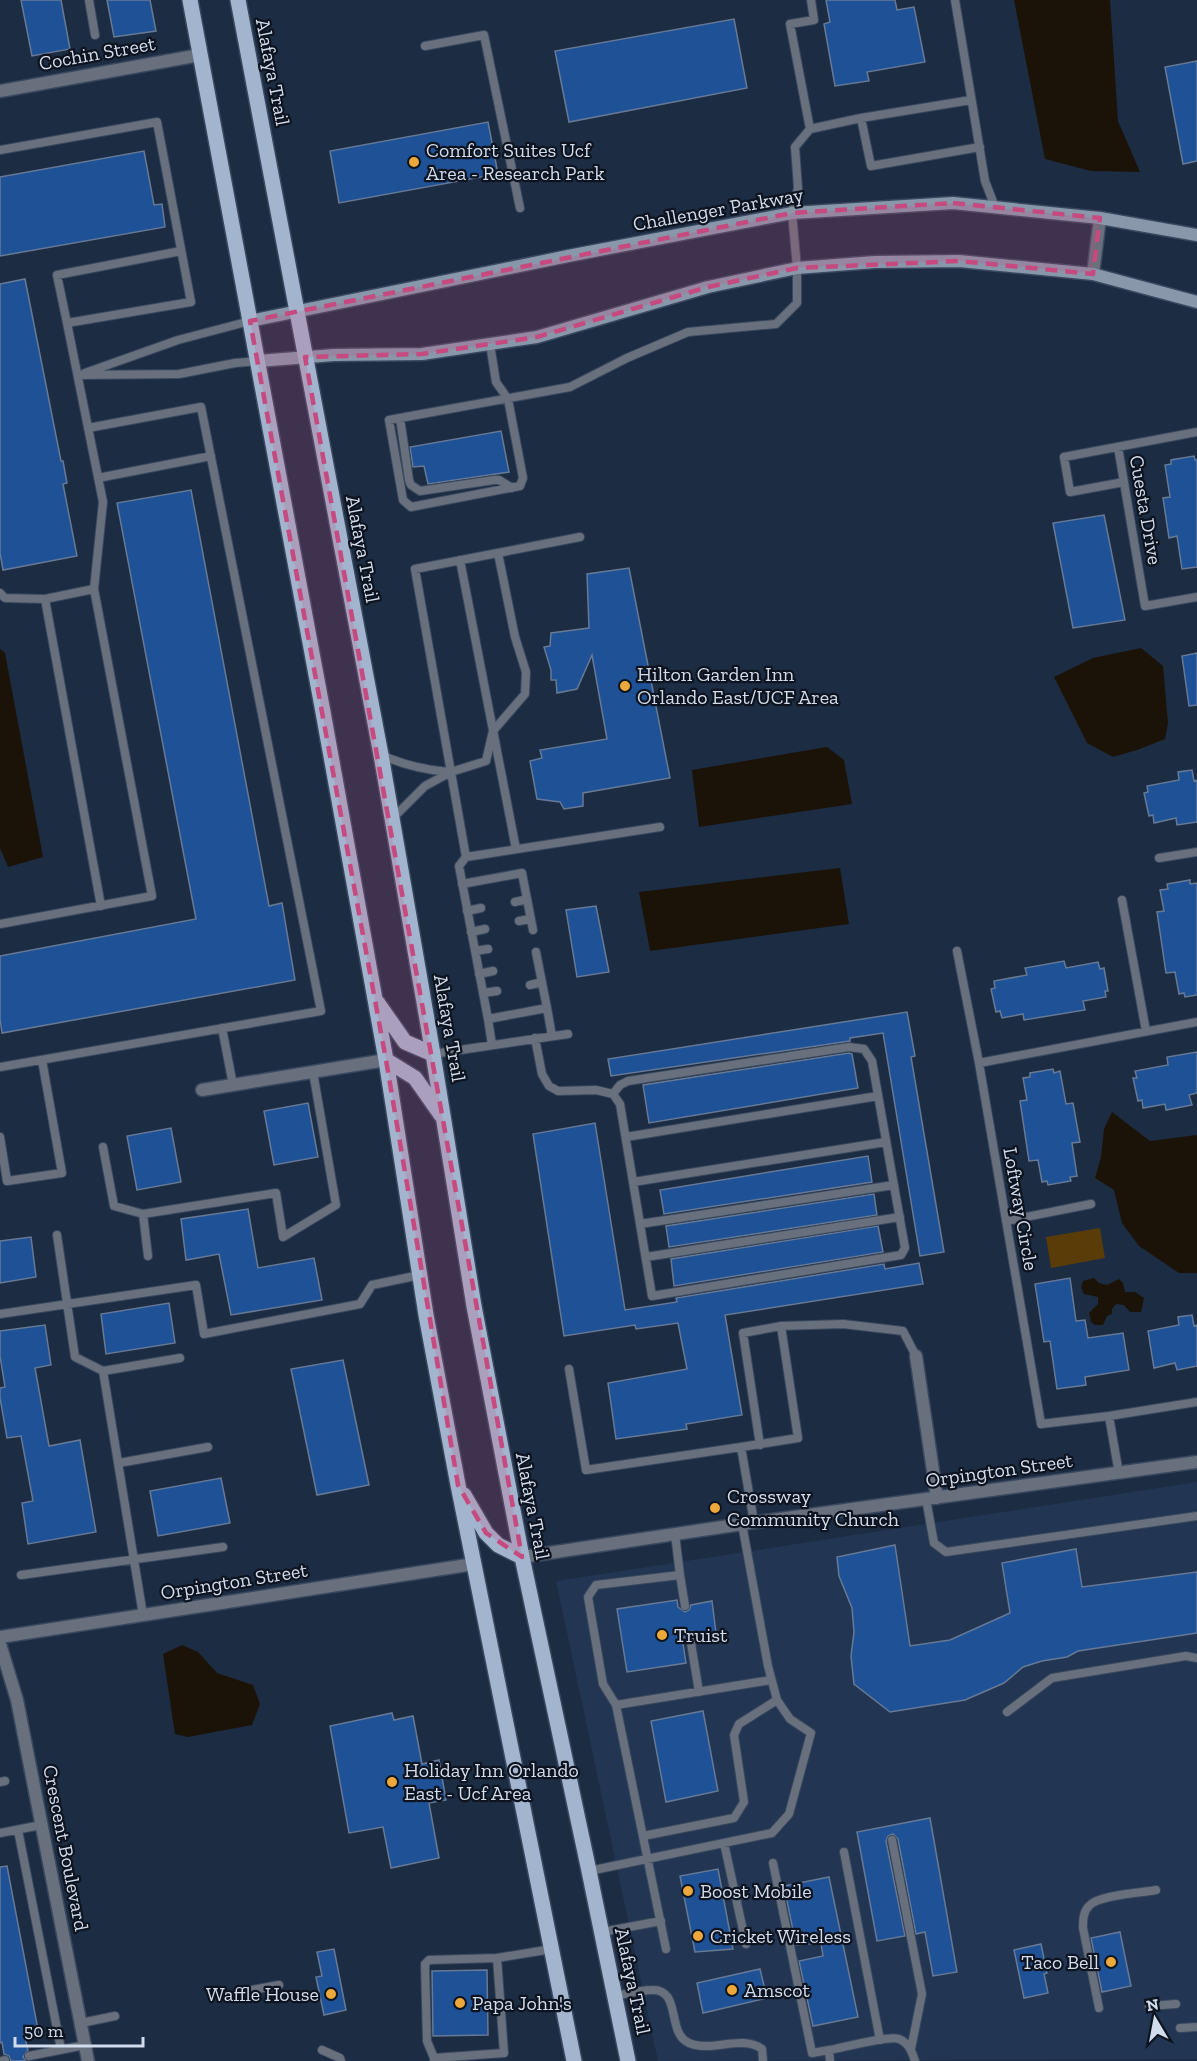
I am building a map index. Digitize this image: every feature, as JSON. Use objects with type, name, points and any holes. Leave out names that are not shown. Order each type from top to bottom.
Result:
[{"type":"main road","points":[[190,0],[386,1060],[420,1275],[458,1485],[574,2061]]},
{"type":"main road","name":"Alafaya Trail","points":[[238,0],[381,755],[474,1306],[522,1557],[628,2061]]},
{"type":"main road","name":"Challenger Parkway","points":[[250,321],[792,213],[953,203],[1100,218],[1197,235]]},
{"type":"main road","points":[[258,361],[334,355],[422,354],[537,337],[708,287],[797,268],[875,262],[959,261],[1093,274],[1197,302]]},
{"type":"main road","points":[[374,997],[405,1042],[433,1054]]},
{"type":"main road","points":[[386,1060],[415,1078],[444,1120]]},
{"type":"main road","points":[[458,1485],[486,1533],[498,1545],[522,1557]]},
{"type":"street","name":"Cochin Street","points":[[0,91],[200,55]]},
{"type":"street","points":[[1093,274],[1100,218]]},
{"type":"street","points":[[202,1089],[386,1060]]},
{"type":"street","points":[[916,1356],[931,1499]]},
{"type":"street","name":"Orpington Street","points":[[522,1557],[748,1523],[1197,1462]]},
{"type":"street","name":"Orpington Street","points":[[0,1637],[474,1564]]},
{"type":"street","name":"Crescent Boulevard","points":[[0,1644],[17,1700],[88,2061]]},
{"type":"lane","points":[[89,0],[95,35]]},
{"type":"lane","points":[[810,129],[790,24],[814,20],[811,0]]},
{"type":"lane","points":[[955,0],[985,181],[995,207]]},
{"type":"lane","points":[[425,46],[484,35],[520,208]]},
{"type":"lane","points":[[490,344],[496,382],[508,399],[524,478],[520,486],[411,507],[403,500],[389,420],[508,399],[570,387],[627,358],[688,332],[776,324],[797,303],[797,268],[792,213],[798,188],[795,147],[810,129],[971,100]]},
{"type":"lane","points":[[861,118],[870,166],[980,147]]},
{"type":"lane","points":[[0,150],[157,122],[191,302],[67,323]]},
{"type":"lane","points":[[0,924],[152,896],[94,589],[103,502],[57,275],[181,251]]},
{"type":"lane","points":[[78,375],[178,340],[250,321]]},
{"type":"lane","points":[[78,375],[179,374],[258,361]]},
{"type":"lane","points":[[0,1067],[321,1011],[201,406],[88,428]]},
{"type":"lane","points":[[399,418],[409,480],[411,485],[420,491],[494,480],[499,480],[512,488]]},
{"type":"lane","name":"Cuesta Drive","points":[[1197,432],[1118,447],[1145,606],[1197,597]]},
{"type":"lane","points":[[1118,447],[1064,457],[1070,492],[1124,482]]},
{"type":"lane","points":[[98,478],[211,456]]},
{"type":"lane","points":[[466,857],[415,569],[580,537]]},
{"type":"lane","points":[[392,819],[425,786],[451,772],[486,761],[493,731],[525,694],[526,672],[514,637],[498,553]]},
{"type":"lane","points":[[460,560],[516,849]]},
{"type":"lane","points":[[0,593],[5,598],[45,599],[94,589]]},
{"type":"lane","points":[[45,599],[101,906]]},
{"type":"lane","points":[[381,755],[422,770],[451,772]]},
{"type":"lane","points":[[492,1045],[459,866],[466,857],[660,827]]},
{"type":"lane","points":[[1159,858],[1197,852]]},
{"type":"lane","points":[[462,884],[522,873],[532,930]]},
{"type":"lane","points":[[515,902],[527,899]]},
{"type":"lane","points":[[1122,900],[1146,1031]]},
{"type":"lane","points":[[467,911],[481,908]]},
{"type":"lane","points":[[519,921],[530,919]]},
{"type":"lane","points":[[471,932],[485,929]]},
{"type":"lane","points":[[475,951],[488,949]]},
{"type":"lane","name":"Loftway Circle","points":[[957,951],[979,1063],[1041,1424],[1197,1402]]},
{"type":"lane","points":[[536,952],[552,1036]]},
{"type":"lane","points":[[527,965],[538,963]]},
{"type":"lane","points":[[479,974],[493,971]]},
{"type":"lane","points":[[530,985],[542,982]]},
{"type":"lane","points":[[483,993],[497,991]]},
{"type":"lane","points":[[488,1018],[547,1008]]},
{"type":"lane","points":[[979,1063],[1197,1022]]},
{"type":"lane","points":[[222,1028],[233,1085]]},
{"type":"lane","points":[[433,1054],[568,1034]]},
{"type":"lane","points":[[535,1038],[542,1074],[549,1086],[558,1091],[596,1090],[613,1094],[620,1104],[652,1296],[901,1256],[905,1248],[900,1217],[872,1061],[864,1049],[849,1047],[627,1081],[620,1085],[613,1094]]},
{"type":"lane","points":[[0,1137],[7,1181],[62,1173],[42,1060]]},
{"type":"lane","points":[[103,1147],[114,1206],[143,1214],[276,1193],[284,1237],[336,1205],[313,1072]]},
{"type":"lane","points":[[626,1137],[878,1096]]},
{"type":"lane","points":[[633,1182],[886,1142]]},
{"type":"lane","points":[[640,1224],[894,1185]]},
{"type":"lane","points":[[1006,1221],[1091,1204]]},
{"type":"lane","points":[[143,1214],[148,1256]]},
{"type":"lane","points":[[646,1257],[900,1217]]},
{"type":"lane","points":[[57,1235],[75,1357],[104,1371],[180,1358]]},
{"type":"lane","points":[[0,1314],[196,1285],[204,1334],[360,1304],[372,1285],[420,1275]]},
{"type":"lane","points":[[760,1445],[743,1333],[781,1326],[843,1324],[903,1331],[916,1356]]},
{"type":"lane","points":[[569,1369],[586,1470],[798,1438],[781,1326]]},
{"type":"lane","points":[[104,1371],[143,1615]]},
{"type":"lane","points":[[1109,1416],[1119,1474]]},
{"type":"lane","points":[[118,1463],[208,1447]]},
{"type":"lane","points":[[589,1871],[772,1833],[789,1814],[811,1733],[790,1719],[777,1700],[771,1680],[748,1523],[741,1447]]},
{"type":"lane","points":[[931,1499],[934,1544],[946,1552],[1197,1516]]},
{"type":"lane","points":[[675,1534],[685,1606]]},
{"type":"lane","points":[[21,1575],[223,1547]]},
{"type":"lane","points":[[666,1949],[616,1705],[603,1684],[588,1597],[596,1586],[680,1575]]},
{"type":"lane","points":[[690,1637],[699,1692]]},
{"type":"lane","points":[[1007,1712],[1053,1678],[1186,1656],[1197,1658]]},
{"type":"lane","points":[[616,1705],[771,1680]]},
{"type":"lane","points":[[643,1836],[734,1818],[744,1802],[734,1735],[739,1724],[777,1700]]},
{"type":"lane","points":[[0,1833],[41,1825]]},
{"type":"lane","points":[[18,1830],[61,2049]]},
{"type":"lane","points":[[892,1840],[922,1994],[911,2049],[915,2061]]},
{"type":"lane","points":[[724,1843],[746,1944]]},
{"type":"lane","points":[[844,1852],[880,2040]]},
{"type":"lane","points":[[773,1863],[812,2053],[880,2040],[899,2039],[911,2049]]},
{"type":"lane","points":[[1099,2008],[1083,1928],[1084,1915],[1090,1905],[1101,1899],[1156,1890]]},
{"type":"lane","points":[[602,1932],[661,1922]]},
{"type":"lane","points":[[497,1958],[504,2053],[434,2059],[427,2042],[425,1964],[429,1960],[497,1958],[552,1949]]},
{"type":"lane","points":[[252,1990],[279,1985]]},
{"type":"lane","points":[[615,1996],[660,1990],[670,2001],[678,2032],[686,2042],[696,2045],[751,2042],[762,2049],[763,2061]]},
{"type":"lane","points":[[1149,2006],[1176,2004]]},
{"type":"lane","points":[[81,2023],[115,2016]]},
{"type":"lane","points":[[1180,2028],[1197,2027]]},
{"type":"lane","points":[[29,2056],[84,2045]]},
{"type":"lane","points":[[322,2050],[340,2058],[341,2061]]},
{"type":"lane","points":[[829,2050],[830,2061]]},
{"type":"highlighted area","points":[[953,203],[1100,218],[1093,274],[959,261],[797,268],[708,287],[537,337],[422,354],[305,357],[522,1557],[486,1533],[458,1485],[386,1060],[250,321],[792,213]]},
{"type":"shaded area","points":[[1014,0],[1110,0],[1118,121],[1140,172],[1091,171],[1045,159]]},
{"type":"shaded area","points":[[1141,648],[1163,666],[1168,723],[1165,739],[1113,757],[1087,743],[1054,677],[1093,658]]},
{"type":"shaded area","points":[[0,649],[5,653],[43,857],[8,867],[0,848]]},
{"type":"shaded area","points":[[827,747],[844,760],[852,804],[699,827],[692,770]]},
{"type":"shaded area","points":[[840,868],[849,924],[650,951],[639,892]]},
{"type":"shaded area","points":[[1112,1112],[1150,1141],[1197,1135],[1197,1273],[1179,1273],[1139,1246],[1122,1223],[1114,1190],[1095,1178],[1101,1157],[1104,1129]]},
{"type":"shaded area","points":[[1100,1228],[1105,1258],[1051,1268],[1046,1237]]},
{"type":"shaded area","points":[[1094,1278],[1099,1283],[1107,1285],[1119,1279],[1123,1283],[1125,1292],[1135,1292],[1144,1298],[1141,1312],[1130,1312],[1124,1305],[1116,1304],[1112,1309],[1112,1314],[1107,1316],[1103,1325],[1095,1325],[1091,1322],[1089,1313],[1098,1304],[1098,1297],[1084,1294],[1081,1288],[1083,1281]]},
{"type":"shaded area","points":[[1197,1482],[1197,2059],[658,2061],[556,1581]]},
{"type":"shaded area","points":[[182,1645],[198,1652],[217,1673],[253,1685],[260,1704],[252,1725],[188,1737],[175,1734],[163,1654]]},
{"type":"building","points":[[21,0],[61,0],[70,49],[32,56]]},
{"type":"building","points":[[107,0],[150,0],[156,31],[114,37]]},
{"type":"building","points":[[826,0],[895,0],[897,10],[914,7],[925,62],[867,72],[869,81],[835,86],[824,24],[830,22]]},
{"type":"building","points":[[734,19],[747,88],[569,122],[555,51]]},
{"type":"building","points":[[1197,61],[1197,161],[1183,164],[1165,67]]},
{"type":"building","name":"Comfort Suites Ucf Area - Research Park","points":[[488,122],[498,174],[339,203],[330,151]]},
{"type":"building","points":[[144,151],[154,205],[162,204],[165,227],[0,256],[0,177]]},
{"type":"building","points":[[25,279],[61,461],[63,461],[67,483],[63,484],[77,556],[3,570],[0,553],[0,284]]},
{"type":"building","points":[[501,431],[509,472],[428,484],[424,466],[413,467],[410,447]]},
{"type":"building","points":[[1194,456],[1197,460],[1197,567],[1182,569],[1177,536],[1169,538],[1163,498],[1170,497],[1165,465],[1171,464],[1171,460]]},
{"type":"building","points":[[191,490],[269,906],[282,903],[295,980],[2,1033],[0,956],[196,919],[117,503]]},
{"type":"building","points":[[1104,515],[1125,620],[1073,628],[1053,523]]},
{"type":"building","name":"Hilton Garden Inn Orlando East/UCF Area","points":[[629,568],[670,778],[583,793],[583,806],[564,809],[560,802],[537,799],[530,761],[542,758],[540,750],[607,739],[592,655],[577,689],[557,693],[556,680],[551,680],[551,670],[544,647],[550,646],[551,633],[589,628],[587,574]]},
{"type":"building","points":[[1197,653],[1197,705],[1189,706],[1182,656]]},
{"type":"building","points":[[1192,770],[1194,781],[1197,780],[1197,822],[1177,825],[1176,818],[1154,823],[1153,815],[1149,816],[1144,793],[1148,792],[1147,786],[1179,780],[1178,772]]},
{"type":"building","points":[[1190,880],[1190,884],[1197,883],[1197,995],[1185,997],[1184,993],[1179,994],[1175,972],[1166,973],[1157,912],[1164,911],[1160,890],[1168,889],[1167,884]]},
{"type":"building","points":[[596,906],[609,972],[577,977],[566,910]]},
{"type":"building","points":[[1064,961],[1066,968],[1098,962],[1100,969],[1104,968],[1108,991],[1105,991],[1106,997],[1083,1001],[1085,1010],[1024,1020],[1023,1014],[1002,1018],[1000,1011],[996,1012],[991,989],[995,988],[994,981],[1027,975],[1025,968]]},
{"type":"building","points":[[907,1012],[915,1056],[911,1057],[944,1252],[920,1256],[883,1033],[850,1038],[850,1041],[611,1076],[608,1059]]},
{"type":"building","points":[[1197,1052],[1197,1093],[1189,1095],[1192,1105],[1166,1110],[1165,1104],[1143,1108],[1142,1100],[1138,1101],[1133,1078],[1137,1078],[1135,1071],[1168,1065],[1167,1057]]},
{"type":"building","points":[[852,1054],[858,1088],[649,1123],[643,1085]]},
{"type":"building","points":[[1053,1069],[1054,1073],[1060,1071],[1066,1104],[1073,1103],[1080,1142],[1072,1143],[1077,1176],[1070,1177],[1071,1181],[1048,1185],[1047,1181],[1042,1182],[1038,1160],[1029,1161],[1020,1101],[1027,1100],[1023,1078],[1030,1077],[1030,1073]]},
{"type":"building","points":[[308,1103],[318,1157],[274,1165],[264,1111]]},
{"type":"building","points":[[595,1123],[625,1310],[677,1302],[676,1298],[884,1264],[885,1269],[919,1263],[923,1284],[725,1315],[742,1415],[686,1424],[687,1429],[616,1439],[608,1383],[687,1369],[678,1323],[636,1329],[635,1325],[564,1336],[533,1134]]},
{"type":"building","points":[[171,1128],[181,1182],[137,1190],[127,1136]]},
{"type":"building","points":[[868,1156],[872,1182],[664,1214],[660,1190]]},
{"type":"building","points":[[874,1194],[877,1215],[669,1247],[666,1226]]},
{"type":"building","points":[[248,1209],[258,1268],[314,1258],[322,1300],[231,1315],[219,1254],[186,1260],[181,1219]]},
{"type":"building","points":[[878,1226],[883,1252],[674,1286],[671,1259]]},
{"type":"building","points":[[31,1237],[36,1277],[0,1283],[0,1241]]},
{"type":"building","points":[[1070,1278],[1076,1321],[1085,1320],[1088,1338],[1123,1333],[1129,1370],[1085,1377],[1086,1385],[1057,1389],[1050,1341],[1044,1342],[1035,1284]]},
{"type":"building","points":[[169,1303],[175,1343],[106,1354],[101,1314]]},
{"type":"building","points":[[1192,1315],[1194,1326],[1197,1325],[1197,1366],[1177,1370],[1175,1363],[1154,1368],[1148,1331],[1179,1325],[1178,1317]]},
{"type":"building","points":[[45,1325],[51,1365],[35,1368],[49,1446],[80,1440],[96,1532],[28,1544],[22,1503],[33,1501],[21,1436],[7,1438],[0,1398],[0,1388],[5,1387],[0,1356],[0,1331]]},
{"type":"building","points":[[343,1360],[369,1485],[317,1495],[291,1369]]},
{"type":"building","points":[[221,1478],[230,1523],[158,1536],[150,1491]]},
{"type":"building","points":[[895,1545],[910,1646],[950,1640],[1010,1613],[1002,1563],[1076,1549],[1082,1587],[1197,1572],[1197,1633],[1078,1651],[1067,1657],[1023,1667],[1004,1683],[965,1700],[890,1712],[854,1684],[851,1656],[854,1632],[852,1608],[839,1576],[837,1557]]},
{"type":"building","name":"Truist","points":[[677,1600],[678,1607],[685,1612],[691,1605],[712,1601],[716,1633],[696,1636],[692,1631],[686,1633],[682,1638],[686,1663],[627,1672],[617,1609]]},
{"type":"building","points":[[703,1711],[718,1791],[666,1802],[651,1721]]},
{"type":"building","name":"Holiday Inn Orlando East - Ucf Area","points":[[392,1713],[394,1720],[413,1716],[422,1764],[439,1760],[446,1800],[429,1803],[439,1858],[391,1868],[383,1827],[349,1833],[330,1726]]},
{"type":"building","points":[[930,1818],[957,1972],[933,1976],[925,1932],[916,1934],[898,1839],[893,1834],[888,1836],[886,1841],[905,1936],[877,1941],[857,1832]]},
{"type":"building","points":[[7,1866],[39,2035],[25,2038],[28,2050],[23,2057],[26,2061],[11,2061],[9,2056],[4,2054],[2,2042],[0,2043],[0,1867]]},
{"type":"building","points":[[718,1869],[733,1949],[695,1952],[680,1876]]},
{"type":"building","points":[[829,1877],[858,2017],[813,2026],[799,1961],[823,1956],[821,1943],[796,1945],[784,1886]]},
{"type":"building","name":"Taco Bell","points":[[1120,1932],[1131,1986],[1102,1992],[1091,1938]]},
{"type":"building","points":[[1041,1944],[1047,1973],[1044,1974],[1048,1993],[1024,1998],[1014,1950]]},
{"type":"building","name":"Waffle House","points":[[334,1949],[346,2010],[324,2015],[316,1977],[322,1976],[317,1952]]},
{"type":"building","name":"Amscot","points":[[760,1969],[767,1998],[703,2013],[697,1983]]},
{"type":"building","name":"Papa John's","points":[[487,1970],[488,2035],[433,2036],[432,1971]]},
{"type":"place","name":"Comfort Suites Ucf Area - Research Park","points":[[414,162]]},
{"type":"place","name":"Hilton Garden Inn Orlando East/UCF Area","points":[[625,686]]},
{"type":"place","name":"Crossway Community Church","points":[[715,1508]]},
{"type":"place","name":"Truist","points":[[662,1635]]},
{"type":"place","name":"Holiday Inn Orlando East - Ucf Area","points":[[392,1782]]},
{"type":"place","name":"Boost Mobile","points":[[688,1891]]},
{"type":"place","name":"Cricket Wireless","points":[[698,1936]]},
{"type":"place","name":"Taco Bell","points":[[1111,1962]]},
{"type":"place","name":"Amscot","points":[[732,1990]]},
{"type":"place","name":"Waffle House","points":[[331,1994]]},
{"type":"place","name":"Papa John's","points":[[460,2003]]}]
